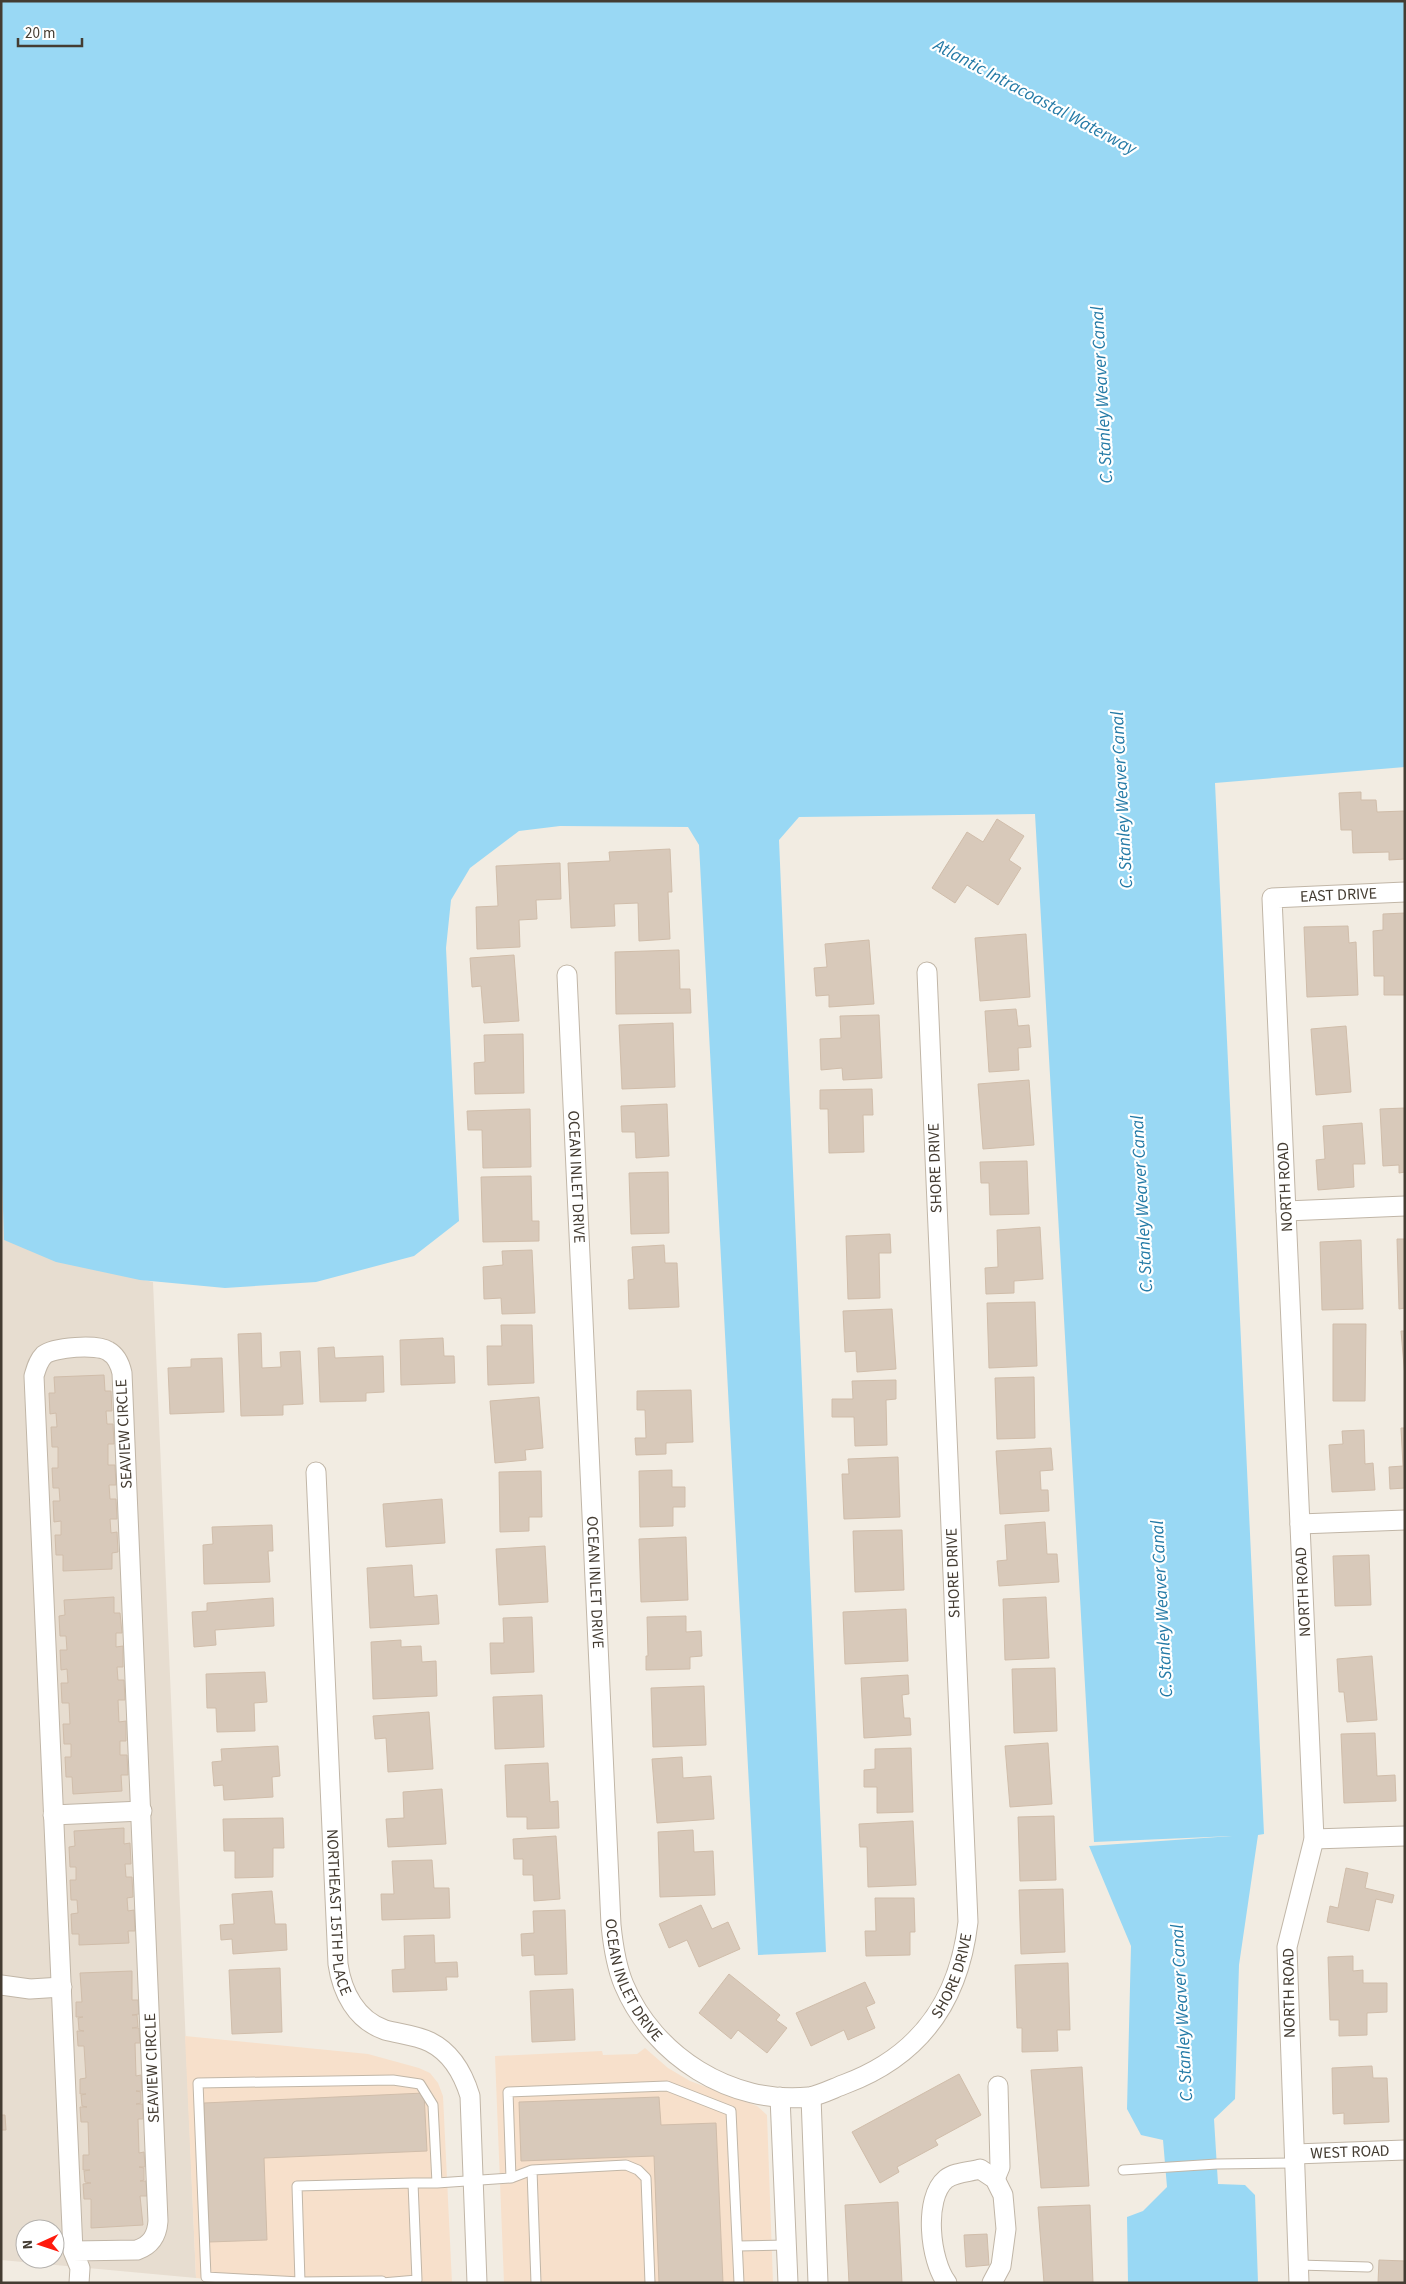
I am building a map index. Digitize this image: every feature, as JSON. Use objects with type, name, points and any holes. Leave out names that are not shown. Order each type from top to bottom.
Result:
[{"type":"street","name":"EAST DRIVE","points":[[1272,898],[1405,892]]},
{"type":"street","name":"NORTH ROAD","points":[[1272,898],[1314,1838],[1287,1947],[1299,2274]]},
{"type":"street","name":"SHORE DRIVE","points":[[811,2097],[866,2076],[892,2061],[925,2031],[942,2007],[956,1980],[964,1952],[968,1922],[927,972]]},
{"type":"street","name":"OCEAN INLET DRIVE","points":[[567,974],[611,1925],[615,1955],[623,1984],[637,2010],[654,2034],[676,2055],[700,2072],[727,2085],[780,2097],[811,2097]]},
{"type":"street","points":[[1286,1211],[1405,1206]]},
{"type":"street","name":"SEAVIEW CIRCLE","points":[[73,2251],[137,2250],[146,2247],[157,2231],[142,1811],[122,1373],[115,1356],[107,1350],[97,1347],[53,1350],[43,1357],[34,1376],[73,2251],[80,2268],[79,2283]]},
{"type":"street","name":"NORTHEAST 15TH PLACE","points":[[316,1472],[340,1981],[352,2003],[369,2021],[384,2029],[415,2036],[431,2042],[445,2052],[457,2065],[465,2080],[470,2096],[477,2283]]},
{"type":"street","points":[[1300,1524],[1405,1520]]},
{"type":"street","points":[[53,1815],[142,1811]]},
{"type":"street","points":[[1314,1838],[1405,1836]]},
{"type":"street","points":[[1,1984],[30,1989],[62,1987]]},
{"type":"street","points":[[995,2179],[1000,2167],[998,2086]]},
{"type":"street","points":[[780,2097],[788,2283]]},
{"type":"street","points":[[811,2097],[818,2283]]},
{"type":"street","name":"WEST ROAD","points":[[1295,2159],[1405,2150]]},
{"type":"street","points":[[946,2283],[935,2258],[931,2226],[935,2195],[946,2179],[957,2174],[980,2169],[995,2179],[1003,2195],[1006,2229],[1001,2266],[992,2283]]},
{"type":"lane","points":[[413,2183],[417,2280],[300,2282],[206,2278],[198,2083],[393,2080],[420,2084],[433,2105],[437,2183]]},
{"type":"lane","points":[[511,2178],[508,2092],[667,2086],[731,2111],[739,2283]]},
{"type":"lane","points":[[1123,2170],[1295,2159]]},
{"type":"lane","points":[[300,2282],[297,2186],[474,2181],[511,2178],[532,2170],[626,2165],[638,2170],[646,2178],[650,2283]]},
{"type":"lane","points":[[532,2170],[536,2283]]},
{"type":"lane","points":[[738,2246],[786,2245]]},
{"type":"lane","points":[[1299,2274],[1368,2267]]},
{"type":"shaded area","points":[[1,1148],[4,1240],[108,1272],[153,1282],[196,2278],[65,2266],[65,2219],[15,2219],[15,2261],[1,2260]]},
{"type":"shaded area","points":[[185,2036],[368,2054],[419,2068],[430,2073],[438,2083],[443,2096],[452,2283],[245,2283],[196,2278]]},
{"type":"shaded area","points":[[645,2048],[668,2068],[690,2081],[757,2106],[767,2115],[773,2283],[504,2283],[495,2056],[602,2051],[603,2055],[637,2054]]},
{"type":"water","points":[[1,1],[1405,1],[1405,767],[1215,783],[1264,1834],[1258,1835],[1239,1965],[1235,2099],[1214,2119],[1218,2184],[1245,2185],[1255,2195],[1258,2283],[1128,2283],[1127,2217],[1143,2211],[1167,2187],[1163,2140],[1141,2135],[1127,2109],[1131,1946],[1089,1846],[1232,1836],[1094,1842],[1035,814],[799,817],[779,840],[826,1952],[758,1955],[699,845],[688,827],[560,826],[519,831],[470,868],[451,900],[446,948],[459,1221],[414,1256],[316,1282],[225,1288],[140,1280],[56,1262],[4,1240],[1,1148]]},
{"type":"building","points":[[1361,792],[1361,800],[1376,800],[1377,812],[1405,811],[1405,859],[1389,860],[1389,852],[1353,853],[1352,830],[1341,830],[1339,793]]},
{"type":"building","points":[[997,819],[1024,836],[1009,860],[1021,868],[998,905],[967,885],[955,903],[932,888],[967,832],[983,842]]},
{"type":"building","points":[[670,849],[672,892],[668,892],[670,939],[639,941],[638,903],[614,904],[615,926],[571,928],[568,863],[610,861],[609,852]]},
{"type":"building","points":[[560,863],[561,899],[536,900],[537,919],[519,920],[520,947],[477,949],[476,907],[498,906],[496,866]]},
{"type":"building","points":[[1405,913],[1405,995],[1384,995],[1384,976],[1374,976],[1373,931],[1383,930],[1383,914]]},
{"type":"building","points":[[1348,926],[1349,943],[1356,942],[1358,995],[1307,997],[1304,927]]},
{"type":"building","points":[[1026,934],[1030,997],[980,1001],[975,938]]},
{"type":"building","points":[[869,940],[874,1004],[829,1007],[829,995],[816,996],[814,968],[827,967],[825,944]]},
{"type":"building","points":[[679,950],[680,989],[690,989],[691,1013],[616,1014],[615,952]]},
{"type":"building","points":[[514,955],[519,1021],[484,1023],[481,986],[472,987],[470,958]]},
{"type":"building","points":[[1016,1009],[1018,1026],[1029,1025],[1031,1047],[1018,1048],[1019,1070],[989,1072],[985,1011]]},
{"type":"building","points":[[879,1015],[882,1078],[843,1080],[842,1068],[821,1070],[820,1039],[841,1038],[840,1016]]},
{"type":"building","points":[[673,1023],[675,1087],[622,1089],[619,1025]]},
{"type":"building","points":[[1346,1026],[1351,1092],[1316,1095],[1311,1029]]},
{"type":"building","points":[[523,1034],[524,1093],[475,1094],[474,1063],[485,1062],[484,1035]]},
{"type":"building","points":[[1029,1080],[1034,1145],[983,1149],[978,1084]]},
{"type":"building","points":[[872,1089],[873,1115],[863,1115],[864,1152],[829,1153],[828,1109],[820,1109],[820,1090]]},
{"type":"building","points":[[667,1104],[669,1156],[636,1158],[635,1132],[622,1132],[621,1106]]},
{"type":"building","points":[[1405,1108],[1405,1172],[1399,1173],[1399,1165],[1383,1166],[1380,1109]]},
{"type":"building","points":[[530,1109],[531,1167],[483,1168],[482,1130],[468,1130],[467,1111]]},
{"type":"building","points":[[1362,1123],[1365,1164],[1353,1164],[1354,1187],[1318,1190],[1316,1160],[1325,1159],[1323,1126]]},
{"type":"building","points":[[1027,1161],[1029,1214],[990,1215],[989,1183],[981,1183],[980,1162]]},
{"type":"building","points":[[668,1172],[669,1233],[631,1234],[629,1173]]},
{"type":"building","points":[[531,1176],[532,1221],[539,1221],[539,1241],[483,1242],[481,1177]]},
{"type":"building","points":[[1040,1227],[1043,1279],[1014,1281],[1014,1293],[986,1294],[985,1268],[998,1267],[997,1230]]},
{"type":"building","points":[[890,1234],[891,1253],[879,1253],[880,1298],[848,1299],[846,1236]]},
{"type":"building","points":[[1397,1239],[1405,1239],[1405,1308],[1399,1309]]},
{"type":"building","points":[[1361,1240],[1363,1309],[1322,1310],[1320,1242]]},
{"type":"building","points":[[664,1245],[665,1263],[677,1263],[679,1307],[629,1309],[628,1280],[634,1279],[632,1247]]},
{"type":"building","points":[[532,1250],[535,1313],[502,1314],[501,1298],[484,1299],[483,1267],[503,1265],[502,1251]]},
{"type":"building","points":[[1035,1302],[1037,1366],[989,1368],[987,1303]]},
{"type":"building","points":[[892,1309],[896,1369],[857,1372],[856,1351],[845,1352],[843,1311]]},
{"type":"building","points":[[1333,1324],[1366,1324],[1365,1401],[1333,1401]]},
{"type":"building","points":[[501,1325],[532,1325],[534,1383],[488,1385],[487,1346],[502,1346]]},
{"type":"building","points":[[1401,1331],[1405,1331],[1405,1377]]},
{"type":"building","points":[[261,1333],[262,1368],[281,1367],[280,1352],[300,1351],[303,1404],[283,1405],[283,1415],[241,1416],[238,1334]]},
{"type":"building","points":[[443,1338],[444,1356],[454,1356],[455,1383],[401,1385],[400,1340]]},
{"type":"building","points":[[334,1347],[335,1358],[383,1356],[384,1392],[366,1393],[366,1401],[320,1402],[318,1348]]},
{"type":"building","points":[[222,1358],[224,1412],[170,1414],[168,1368],[191,1367],[191,1359]]},
{"type":"building","points":[[104,1375],[105,1391],[111,1391],[112,1411],[106,1411],[107,1424],[113,1424],[114,1444],[108,1444],[108,1465],[115,1465],[116,1485],[109,1485],[110,1499],[116,1499],[117,1519],[110,1519],[111,1533],[117,1532],[118,1552],[112,1553],[112,1569],[63,1571],[63,1555],[56,1555],[55,1535],[61,1535],[61,1521],[54,1522],[53,1501],[60,1501],[59,1488],[53,1488],[52,1468],[58,1468],[58,1447],[52,1447],[51,1427],[57,1427],[56,1413],[50,1414],[49,1393],[55,1393],[54,1377]]},
{"type":"building","points":[[1034,1377],[1035,1438],[997,1439],[995,1378]]},
{"type":"building","points":[[896,1380],[896,1399],[886,1400],[887,1445],[855,1446],[854,1417],[832,1417],[832,1399],[853,1399],[852,1381]]},
{"type":"building","points":[[691,1390],[693,1442],[666,1443],[666,1454],[636,1455],[635,1438],[646,1438],[645,1410],[637,1410],[637,1391]]},
{"type":"building","points":[[539,1397],[543,1448],[525,1450],[526,1460],[495,1463],[490,1401]]},
{"type":"building","points":[[1401,1428],[1405,1428],[1405,1488],[1390,1489],[1389,1467],[1403,1466]]},
{"type":"building","points":[[1364,1430],[1365,1464],[1373,1463],[1375,1490],[1332,1492],[1329,1445],[1343,1444],[1342,1431]]},
{"type":"building","points":[[1051,1448],[1053,1470],[1040,1471],[1041,1490],[1048,1490],[1049,1511],[1000,1514],[996,1451]]},
{"type":"building","points":[[898,1457],[900,1517],[844,1519],[842,1474],[849,1474],[848,1459]]},
{"type":"building","points":[[672,1470],[672,1487],[685,1487],[685,1507],[673,1507],[673,1526],[640,1527],[639,1471]]},
{"type":"building","points":[[541,1471],[542,1517],[529,1517],[529,1531],[500,1532],[499,1472]]},
{"type":"building","points":[[442,1499],[445,1543],[386,1547],[383,1504]]},
{"type":"building","points":[[1045,1522],[1047,1554],[1057,1554],[1059,1582],[999,1586],[997,1561],[1007,1560],[1005,1525]]},
{"type":"building","points":[[272,1525],[273,1551],[268,1551],[270,1582],[204,1584],[203,1545],[213,1544],[212,1527]]},
{"type":"building","points":[[902,1530],[904,1590],[855,1592],[853,1531]]},
{"type":"building","points":[[686,1537],[688,1600],[641,1602],[639,1539]]},
{"type":"building","points":[[545,1546],[548,1602],[499,1605],[496,1549]]},
{"type":"building","points":[[1369,1555],[1371,1605],[1335,1606],[1333,1556]]},
{"type":"building","points":[[412,1565],[414,1597],[437,1595],[439,1624],[370,1628],[367,1568]]},
{"type":"building","points":[[114,1597],[114,1613],[120,1613],[122,1633],[116,1633],[116,1647],[123,1646],[123,1667],[117,1667],[118,1680],[124,1680],[125,1700],[118,1700],[119,1722],[126,1721],[126,1741],[120,1741],[120,1755],[127,1755],[128,1775],[121,1775],[122,1791],[73,1794],[72,1777],[66,1777],[65,1757],[71,1757],[71,1744],[64,1744],[63,1724],[70,1724],[69,1703],[62,1703],[61,1683],[68,1683],[67,1669],[61,1670],[60,1650],[67,1650],[66,1636],[60,1636],[59,1616],[65,1615],[64,1600]]},
{"type":"building","points":[[1046,1597],[1049,1658],[1005,1660],[1003,1599]]},
{"type":"building","points":[[273,1598],[274,1626],[215,1630],[216,1645],[194,1647],[192,1612],[207,1611],[207,1603]]},
{"type":"building","points":[[906,1609],[908,1661],[845,1664],[843,1612]]},
{"type":"building","points":[[686,1616],[686,1632],[701,1631],[702,1656],[690,1657],[690,1669],[646,1670],[646,1656],[648,1656],[647,1617]]},
{"type":"building","points":[[532,1617],[534,1672],[491,1674],[490,1643],[504,1643],[503,1618]]},
{"type":"building","points":[[401,1640],[401,1647],[421,1646],[422,1662],[436,1661],[437,1696],[373,1699],[371,1642]]},
{"type":"building","points":[[1372,1656],[1377,1720],[1347,1722],[1344,1692],[1339,1692],[1337,1659]]},
{"type":"building","points":[[1055,1668],[1057,1731],[1014,1733],[1012,1669]]},
{"type":"building","points":[[265,1672],[267,1702],[254,1703],[255,1731],[217,1732],[216,1708],[207,1708],[206,1674]]},
{"type":"building","points":[[908,1675],[909,1694],[902,1695],[904,1718],[910,1718],[911,1735],[864,1738],[861,1678]]},
{"type":"building","points":[[704,1686],[706,1745],[653,1747],[651,1688]]},
{"type":"building","points":[[542,1695],[544,1747],[495,1749],[493,1697]]},
{"type":"building","points":[[429,1712],[433,1769],[388,1772],[386,1738],[375,1739],[373,1716]]},
{"type":"building","points":[[1375,1733],[1377,1776],[1395,1775],[1396,1801],[1344,1803],[1341,1734]]},
{"type":"building","points":[[1048,1743],[1052,1804],[1010,1807],[1005,1746]]},
{"type":"building","points":[[278,1746],[280,1776],[272,1777],[273,1797],[224,1800],[223,1785],[214,1786],[212,1762],[222,1761],[221,1749]]},
{"type":"building","points":[[911,1748],[913,1812],[877,1813],[877,1787],[864,1787],[864,1770],[875,1769],[875,1749]]},
{"type":"building","points":[[682,1757],[683,1778],[711,1776],[714,1819],[657,1823],[652,1759]]},
{"type":"building","points":[[548,1763],[550,1802],[558,1801],[559,1828],[527,1829],[527,1817],[507,1817],[505,1765]]},
{"type":"building","points":[[442,1789],[446,1844],[388,1847],[386,1819],[404,1818],[403,1792]]},
{"type":"building","points":[[1054,1816],[1056,1880],[1020,1881],[1018,1817]]},
{"type":"building","points":[[283,1818],[284,1848],[273,1848],[273,1877],[235,1878],[235,1851],[224,1851],[223,1819]]},
{"type":"building","points":[[913,1821],[916,1885],[868,1887],[867,1847],[860,1847],[859,1824]]},
{"type":"building","points":[[124,1828],[124,1844],[130,1843],[131,1864],[125,1864],[126,1877],[132,1877],[133,1897],[127,1898],[128,1911],[134,1910],[135,1931],[128,1931],[129,1943],[79,1945],[79,1934],[72,1934],[71,1914],[78,1913],[77,1900],[71,1900],[70,1880],[76,1880],[76,1867],[70,1867],[69,1847],[75,1846],[74,1831]]},
{"type":"building","points":[[693,1830],[694,1852],[713,1851],[715,1895],[660,1897],[658,1832]]},
{"type":"building","points":[[556,1836],[560,1899],[534,1901],[533,1875],[523,1875],[523,1859],[514,1859],[513,1839]]},
{"type":"building","points":[[432,1860],[434,1888],[449,1888],[450,1918],[382,1920],[381,1894],[394,1894],[392,1861]]},
{"type":"building","points":[[1346,1868],[1368,1873],[1365,1888],[1394,1895],[1392,1903],[1376,1899],[1369,1931],[1327,1922],[1330,1906],[1338,1908]]},
{"type":"building","points":[[1063,1889],[1065,1952],[1021,1954],[1019,1890]]},
{"type":"building","points":[[272,1891],[275,1924],[286,1924],[287,1950],[233,1954],[232,1939],[221,1940],[220,1925],[234,1924],[232,1894]]},
{"type":"building","points":[[875,1898],[914,1898],[915,1932],[910,1932],[910,1955],[866,1956],[865,1931],[876,1931]]},
{"type":"building","points":[[701,1905],[712,1929],[728,1922],[740,1949],[699,1967],[687,1940],[669,1948],[659,1924]]},
{"type":"building","points":[[565,1910],[567,1974],[535,1975],[534,1955],[522,1956],[521,1934],[534,1933],[533,1911]]},
{"type":"building","points":[[434,1935],[435,1963],[457,1962],[458,1977],[446,1977],[447,1990],[393,1992],[392,1970],[405,1969],[404,1936]]},
{"type":"building","points":[[1353,1956],[1353,1971],[1363,1970],[1363,1983],[1387,1983],[1387,2012],[1367,2013],[1367,2035],[1339,2036],[1339,2020],[1330,2020],[1328,1957]]},
{"type":"building","points":[[1068,1963],[1070,2030],[1057,2030],[1058,2051],[1022,2052],[1022,2028],[1017,2028],[1015,1965]]},
{"type":"building","points":[[280,1968],[282,2032],[232,2034],[229,1970]]},
{"type":"building","points":[[132,1971],[132,2000],[138,2000],[139,2014],[132,2015],[137,2015],[138,2027],[132,2028],[139,2028],[140,2043],[135,2043],[136,2076],[141,2075],[142,2091],[136,2091],[141,2092],[141,2103],[136,2104],[143,2104],[143,2119],[138,2119],[139,2153],[144,2152],[145,2167],[139,2167],[144,2168],[144,2180],[140,2181],[146,2181],[147,2196],[140,2196],[143,2225],[91,2228],[91,2199],[84,2199],[83,2184],[91,2183],[85,2182],[84,2171],[90,2170],[83,2170],[83,2155],[89,2155],[88,2122],[81,2122],[80,2107],[87,2107],[82,2106],[81,2095],[86,2094],[80,2094],[80,2079],[86,2078],[84,2046],[78,2046],[77,2031],[84,2031],[79,2030],[78,2018],[83,2017],[76,2017],[76,2002],[82,2002],[80,1973]]},
{"type":"building","points":[[729,1974],[780,2015],[776,2020],[787,2028],[767,2053],[738,2030],[731,2039],[699,2013]]},
{"type":"building","points":[[865,1982],[875,2003],[866,2007],[875,2028],[848,2040],[844,2030],[811,2046],[796,2013]]},
{"type":"building","points":[[573,1989],[575,2040],[532,2042],[530,1991]]},
{"type":"building","points":[[1372,2066],[1373,2078],[1387,2078],[1389,2122],[1344,2124],[1344,2113],[1333,2114],[1332,2068]]},
{"type":"building","points":[[1082,2067],[1089,2186],[1041,2188],[1031,2070]]},
{"type":"building","points":[[959,2074],[981,2115],[935,2140],[938,2145],[897,2167],[899,2172],[880,2183],[852,2132]]},
{"type":"building","points":[[424,2093],[427,2151],[264,2158],[267,2240],[209,2242],[204,2103]]},
{"type":"building","points":[[659,2097],[661,2125],[716,2123],[723,2283],[659,2283],[654,2156],[521,2161],[519,2102]]},
{"type":"building","points":[[1,2115],[5,2115],[6,2130],[1,2130]]},
{"type":"building","points":[[898,2202],[902,2283],[849,2283],[845,2205]]},
{"type":"building","points":[[1090,2205],[1093,2283],[1044,2283],[1038,2207]]},
{"type":"building","points":[[987,2234],[989,2265],[966,2267],[964,2235]]},
{"type":"building","points":[[1379,2260],[1405,2261],[1405,2283],[1378,2283]]},
{"type":"water label","name":"Atlantic Intracoastal Waterway","points":[[1035,97]]},
{"type":"water label","name":"C. Stanley Weaver Canal","points":[[1102,395]]},
{"type":"water label","name":"C. Stanley Weaver Canal","points":[[1122,800]]},
{"type":"water label","name":"C. Stanley Weaver Canal","points":[[1142,1204]]},
{"type":"water label","name":"C. Stanley Weaver Canal","points":[[1162,1609]]},
{"type":"water label","name":"C. Stanley Weaver Canal","points":[[1182,2013]]}]
